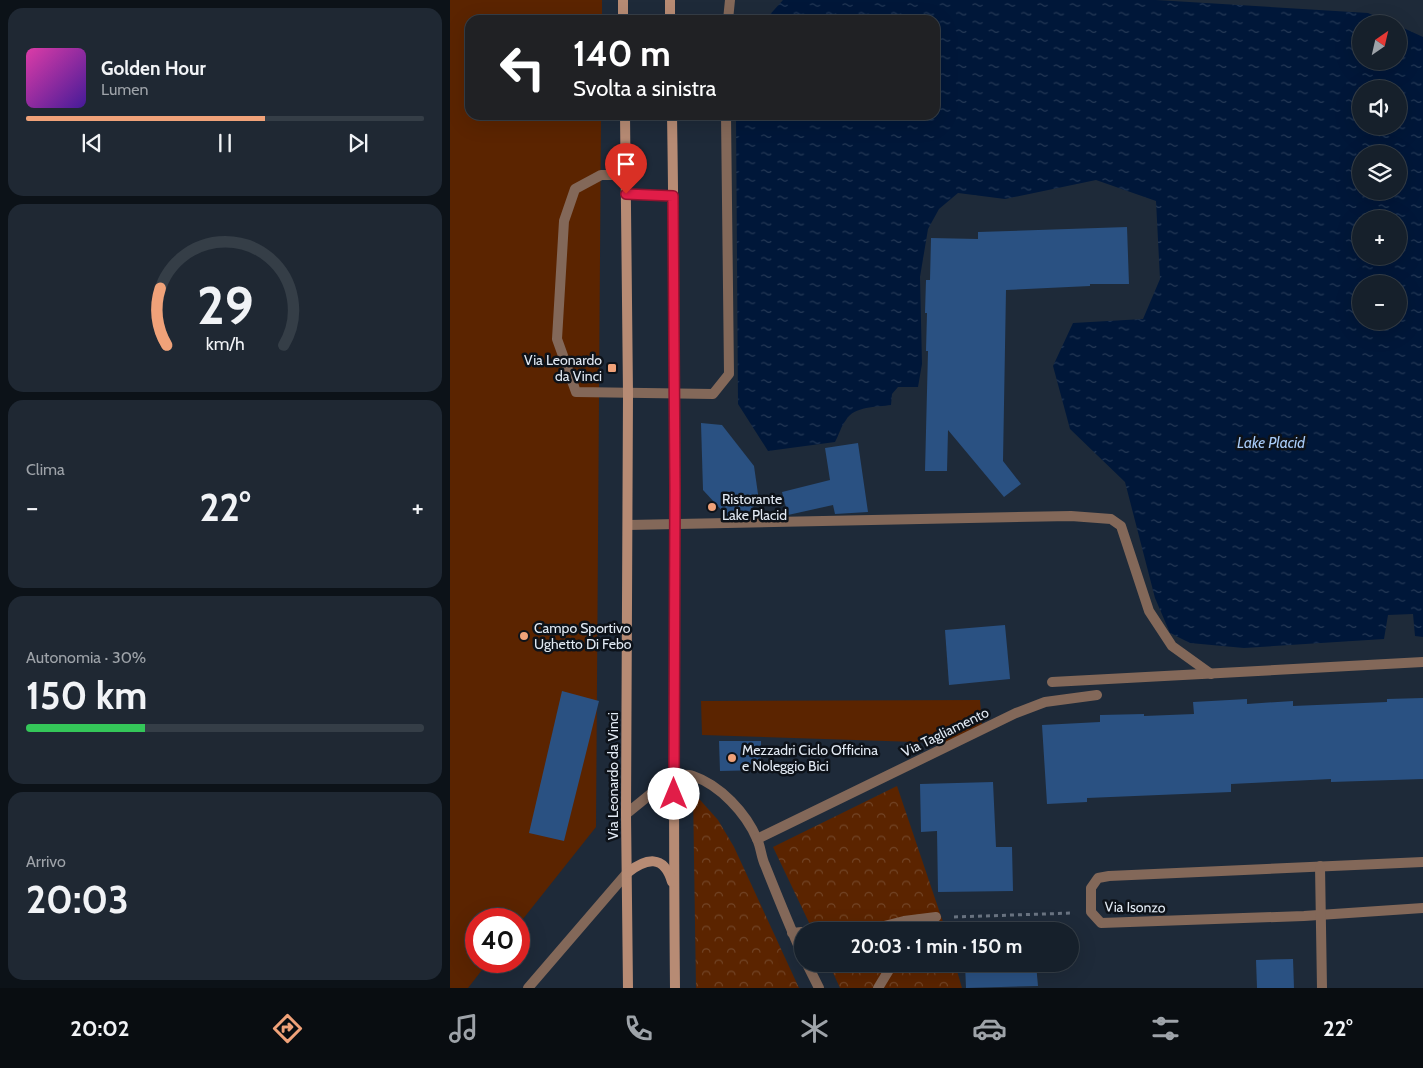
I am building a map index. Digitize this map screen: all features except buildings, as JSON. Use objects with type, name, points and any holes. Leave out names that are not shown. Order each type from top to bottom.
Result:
[{"type":"street","points":[[623,0],[623,15]]},
{"type":"street","points":[[670,0],[670,15]]},
{"type":"street","points":[[728,15],[730,0]]},
{"type":"street","name":"Via Leonardo da Vinci","points":[[625,120],[628,394],[626,814],[628,988]]},
{"type":"street","points":[[672,120],[675,394],[675,988]]},
{"type":"street","points":[[626,175],[601,175],[575,189],[564,221],[557,339],[576,392],[713,394],[729,374],[726,120]]},
{"type":"street","points":[[626,194],[673,196]]},
{"type":"street","points":[[628,525],[1071,516],[1111,518],[1121,526],[1149,611],[1172,646],[1210,674]]},
{"type":"street","points":[[1052,682],[1423,662]]},
{"type":"street","name":"Via Tagliamento","points":[[757,839],[1016,713],[1045,702],[1097,695]]},
{"type":"street","points":[[626,814],[674,775],[692,776],[710,784],[725,794],[748,823],[757,839],[763,862],[794,927]]},
{"type":"street","points":[[528,988],[627,873],[642,862],[658,862],[667,869],[674,888]]},
{"type":"street","name":"Via Isonzo","points":[[1423,862],[1098,878],[1091,888],[1091,912],[1101,923],[1321,915],[1423,908]]},
{"type":"street","points":[[1320,866],[1322,988]]},
{"type":"street","points":[[900,922],[936,918]]},
{"type":"street","points":[[811,972],[818,988]]},
{"type":"street","points":[[878,988],[888,972]]},
{"type":"path","points":[[936,918],[1091,912]]},
{"type":"green space","name":"Campo Sportivo Ughetto Di Febo","points":[[450,0],[602,0],[602,15],[465,15],[465,120],[601,120],[596,827],[530,910],[530,908],[465,908],[465,973],[480,973],[468,988],[450,988]]},
{"type":"green space","points":[[980,700],[982,724],[947,743],[702,735],[701,701]]},
{"type":"green space","points":[[897,786],[943,922],[809,922],[773,847]]},
{"type":"green space","points":[[693,792],[718,820],[734,847],[799,988],[696,988]]},
{"type":"green space","points":[[833,972],[957,972],[962,988],[840,988]]},
{"type":"water","name":"Lake Placid","points":[[783,0],[1156,0],[1368,13],[1373,15],[1352,15],[1352,70],[1408,70],[1408,30],[1423,37],[1423,637],[1415,636],[1413,614],[1388,615],[1384,639],[1244,648],[1190,643],[1170,633],[1155,598],[1125,482],[1070,429],[1053,366],[1073,323],[1143,319],[1160,279],[1156,201],[1096,180],[1005,199],[958,193],[939,209],[928,229],[920,277],[922,364],[918,387],[898,387],[892,394],[891,405],[866,408],[854,412],[844,422],[835,442],[768,451],[738,404],[736,120],[940,120],[940,15],[770,15]]},
{"type":"place","name":"Via Leonardo da Vinci","points":[[612,368]]},
{"type":"place","name":"Ristorante Lake Placid","points":[[712,507]]},
{"type":"place","name":"Campo Sportivo Ughetto Di Febo","points":[[524,636]]},
{"type":"place","name":"Mezzadri Ciclo Officina e Noleggio Bici","points":[[732,758]]},
{"type":"route","points":[[626,194],[673,196],[675,402],[674,794]]}]
